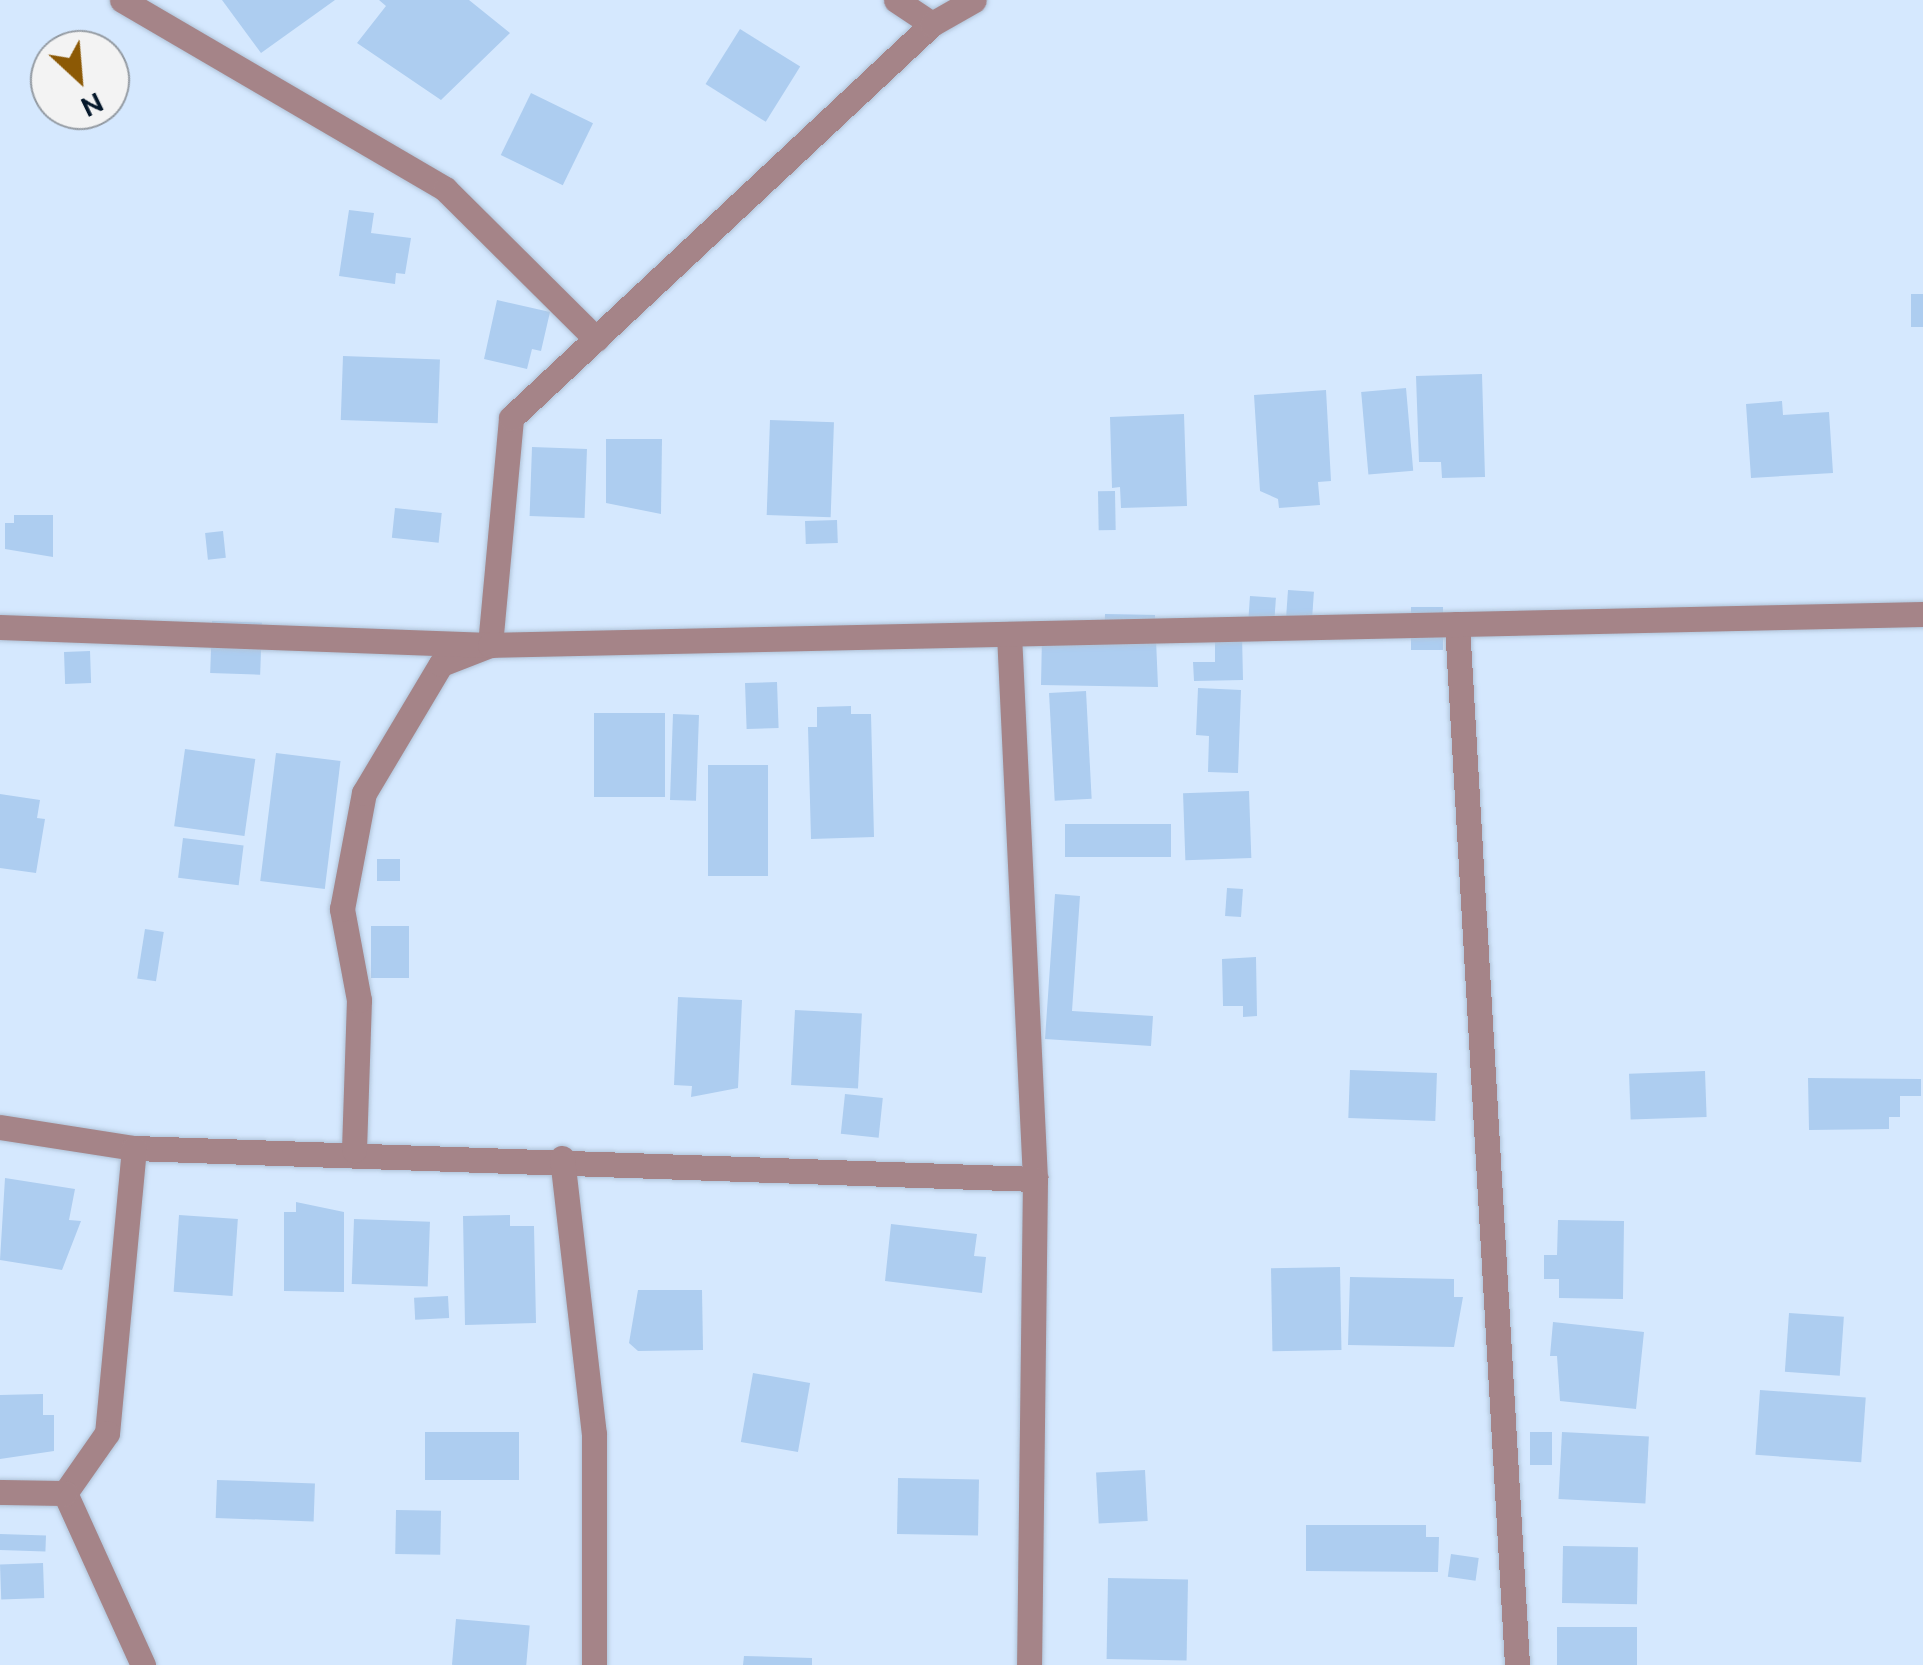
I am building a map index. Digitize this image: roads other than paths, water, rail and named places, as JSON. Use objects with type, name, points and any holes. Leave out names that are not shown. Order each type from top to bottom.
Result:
[{"type":"street","points":[[122,0],[445,189],[596,339]]},
{"type":"street","points":[[896,0],[932,24]]},
{"type":"street","points":[[490,645],[512,418],[932,24],[974,0]]},
{"type":"street","points":[[0,626],[490,645],[1923,614]]},
{"type":"street","points":[[1457,624],[1516,1665]]},
{"type":"street","points":[[1010,634],[1036,1179],[1029,1665]]},
{"type":"street","points":[[354,1150],[358,1000],[342,910],[364,793],[440,664],[490,645]]},
{"type":"street","points":[[0,1127],[134,1148],[354,1150],[1036,1179]]},
{"type":"street","points":[[65,1493],[107,1433],[134,1148]]},
{"type":"street","points":[[562,1158],[594,1434],[594,1665]]},
{"type":"street","points":[[0,1492],[65,1493]]},
{"type":"street","points":[[65,1493],[142,1665]]}]
